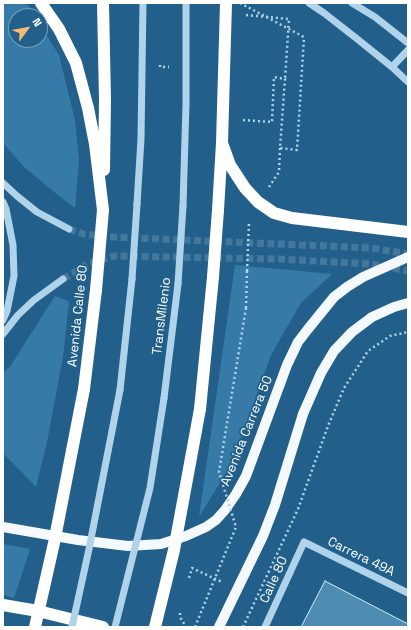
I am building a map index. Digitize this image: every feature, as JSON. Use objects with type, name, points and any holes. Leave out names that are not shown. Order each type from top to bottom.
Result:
[{"type":"highway","points":[[41,3],[59,29],[76,63],[88,108],[95,144],[103,210]]},
{"type":"highway","name":"Avenida Calle 80","points":[[35,627],[54,543],[84,389],[96,290],[103,210],[106,100],[102,3]]},
{"type":"highway","points":[[156,627],[174,550],[200,409],[218,210],[222,143],[226,3]]},
{"type":"highway","points":[[222,143],[230,165],[241,183],[255,198],[274,213],[292,218],[408,232]]},
{"type":"highway","points":[[3,606],[38,611],[103,627]]},
{"type":"main road","name":"Avenida Carrera 50","points":[[3,527],[78,540],[128,546],[161,544],[186,536],[206,527],[216,520],[225,510],[246,476],[287,365],[298,342],[334,297],[363,277],[408,257]]},
{"type":"main road","points":[[219,627],[263,536],[275,505],[303,414],[321,374],[334,351],[352,332],[372,317],[394,307],[408,303]]},
{"type":"street","points":[[139,3],[143,35]]},
{"type":"street","points":[[72,627],[120,390],[132,279],[141,139],[143,3]]},
{"type":"street","name":"TransMilenio","points":[[116,627],[150,488],[164,398],[178,284],[183,206],[186,104],[186,3]]},
{"type":"street","points":[[309,3],[324,12],[392,67],[408,82]]},
{"type":"street","points":[[352,3],[375,17],[408,43]]},
{"type":"street","points":[[392,67],[408,50]]},
{"type":"street","points":[[3,182],[17,196],[37,212],[69,229]]},
{"type":"street","points":[[3,202],[6,209],[13,245],[14,276],[7,311],[3,320]]},
{"type":"street","points":[[3,334],[18,315],[34,300],[63,279]]},
{"type":"street","name":"Carrera 49A","points":[[304,542],[408,593]]},
{"type":"street","name":"Calle 80","points":[[265,627],[304,542]]},
{"type":"path","points":[[240,3],[304,38],[297,150],[280,148]]},
{"type":"path","points":[[246,15],[289,19],[278,172]]},
{"type":"path","points":[[160,59],[160,67],[169,67],[169,60]]},
{"type":"path","points":[[243,120],[272,122],[274,77],[285,79]]},
{"type":"path","points":[[195,627],[236,527],[219,472],[246,308],[249,223]]},
{"type":"path","points":[[243,627],[298,509],[328,426],[344,388],[368,351],[390,336],[408,332]]},
{"type":"shaded area","points":[[3,3],[25,3],[30,8],[8,8],[8,48],[48,48],[48,37],[59,55],[75,120],[79,160],[75,208],[23,166],[3,143]]},
{"type":"shaded area","points":[[235,265],[332,274],[301,303],[271,355],[232,463],[199,517]]},
{"type":"shaded area","points":[[55,296],[69,301],[63,357],[47,442],[36,487],[3,453],[3,374],[11,365]]},
{"type":"shaded area","points":[[3,544],[30,549],[14,598],[3,595]]},
{"type":"building","points":[[325,581],[408,624],[408,627],[301,627]]},
{"type":"tunnel","points":[[69,229],[84,234],[113,237],[371,248],[408,254]]},
{"type":"tunnel","points":[[63,279],[88,264],[113,256],[279,259],[371,264],[408,271]]}]
